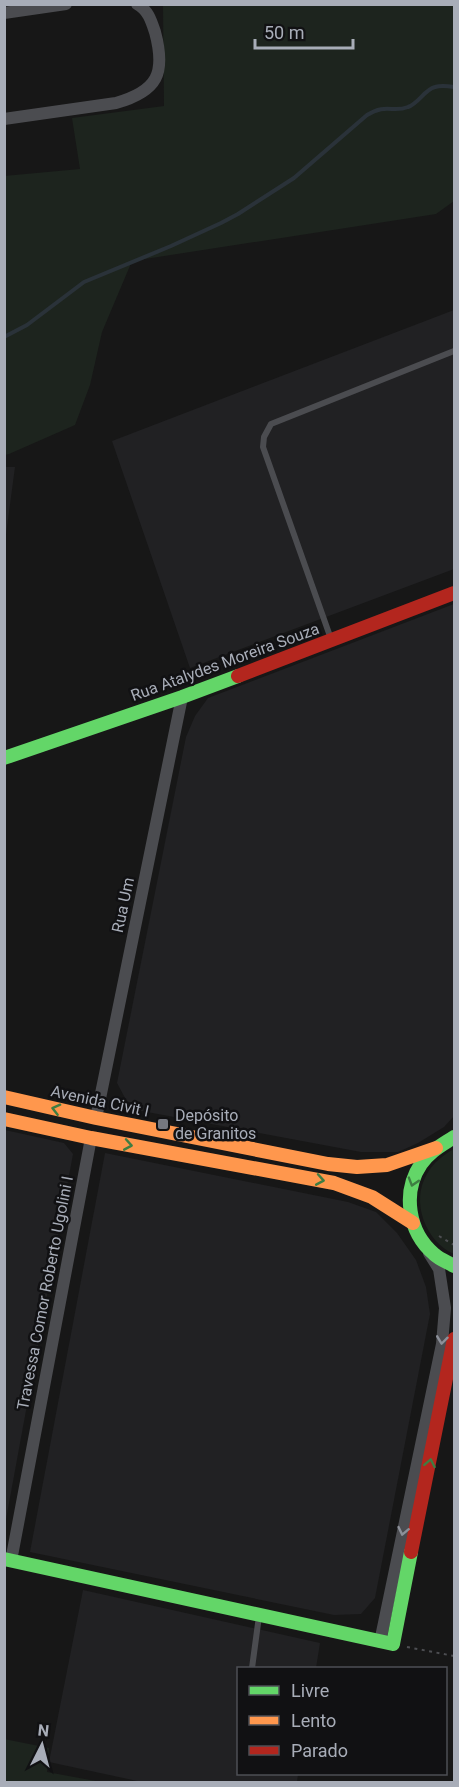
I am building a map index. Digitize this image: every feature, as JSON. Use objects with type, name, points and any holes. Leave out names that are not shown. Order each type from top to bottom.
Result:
[{"type":"street","points":[[4,13],[66,4]]},
{"type":"street","points":[[4,119],[116,103],[144,92],[157,75],[160,61],[151,19],[143,7],[137,4]]},
{"type":"street","name":"Rua Atalydes Moreira Souza","points":[[4,758],[182,697],[454,593]]},
{"type":"street","name":"Rua Um","points":[[96,1119],[182,697]]},
{"type":"street","name":"Avenida Civit I","points":[[4,1098],[96,1119],[328,1164],[357,1167],[387,1165],[436,1148]]},
{"type":"street","points":[[4,1119],[91,1138],[334,1183],[372,1197],[413,1223]]},
{"type":"street","points":[[387,1643],[442,1344],[445,1308],[439,1269],[413,1223],[409,1203],[412,1182],[421,1163],[436,1148],[454,1137]]},
{"type":"street","name":"Travessa Comor Roberto Ugolini I","points":[[91,1138],[8,1560],[387,1643]]},
{"type":"street","points":[[424,1245],[437,1257],[454,1266]]},
{"type":"street","points":[[387,1643],[454,1339]]},
{"type":"lane","points":[[332,640],[263,447],[264,437],[271,424],[454,351]]},
{"type":"lane","points":[[252,1667],[259,1615]]},
{"type":"path","points":[[387,1643],[454,1656]]},
{"type":"shaded area","points":[[163,5],[454,5],[454,201],[436,214],[132,261],[102,332],[90,385],[75,425],[5,455],[4,176],[80,169],[72,118],[164,106]]},
{"type":"shaded area","points":[[454,310],[454,569],[190,668],[112,441]]},
{"type":"shaded area","points":[[4,467],[15,467],[5,542]]},
{"type":"shaded area","points":[[454,604],[454,1116],[444,1127],[398,1152],[361,1152],[131,1109],[117,1083],[186,737],[195,716],[208,698]]},
{"type":"shaded area","points":[[5,1130],[64,1143],[73,1154],[5,1525]]},
{"type":"shaded area","points":[[454,1149],[454,1254],[444,1248],[429,1231],[424,1220],[420,1197],[422,1185],[429,1170]]},
{"type":"shaded area","points":[[105,1153],[348,1202],[376,1212],[397,1233],[416,1260],[426,1287],[430,1314],[375,1598],[361,1614],[334,1615],[30,1552]]},
{"type":"shaded area","points":[[83,1590],[320,1643],[316,1667],[237,1667],[237,1775],[298,1775],[297,1782],[142,1782],[49,1762]]},
{"type":"shaded area","points":[[4,1739],[49,1748],[47,1772],[101,1782],[5,1782]]},
{"type":"waterway","points":[[4,337],[27,325],[84,282],[171,246],[238,214],[294,178],[374,111],[403,109],[415,103],[435,87],[454,87]]},
{"type":"traffic: fast","points":[[4,758],[238,676]]},
{"type":"traffic: fast","points":[[454,1137],[432,1152],[421,1164],[411,1187],[410,1199],[413,1223],[418,1235],[436,1256],[454,1266]]},
{"type":"traffic: fast","points":[[4,1559],[393,1644],[411,1552]]},
{"type":"traffic: slow","points":[[4,1097],[96,1118],[328,1164],[357,1167],[387,1165],[436,1148]]},
{"type":"traffic: slow","points":[[4,1119],[91,1138],[334,1183],[372,1197],[413,1223]]},
{"type":"traffic: jam","points":[[238,676],[454,593]]},
{"type":"traffic: jam","points":[[411,1552],[454,1339]]},
{"type":"place","name":"Depósito de Granitos","points":[[163,1124]]}]
